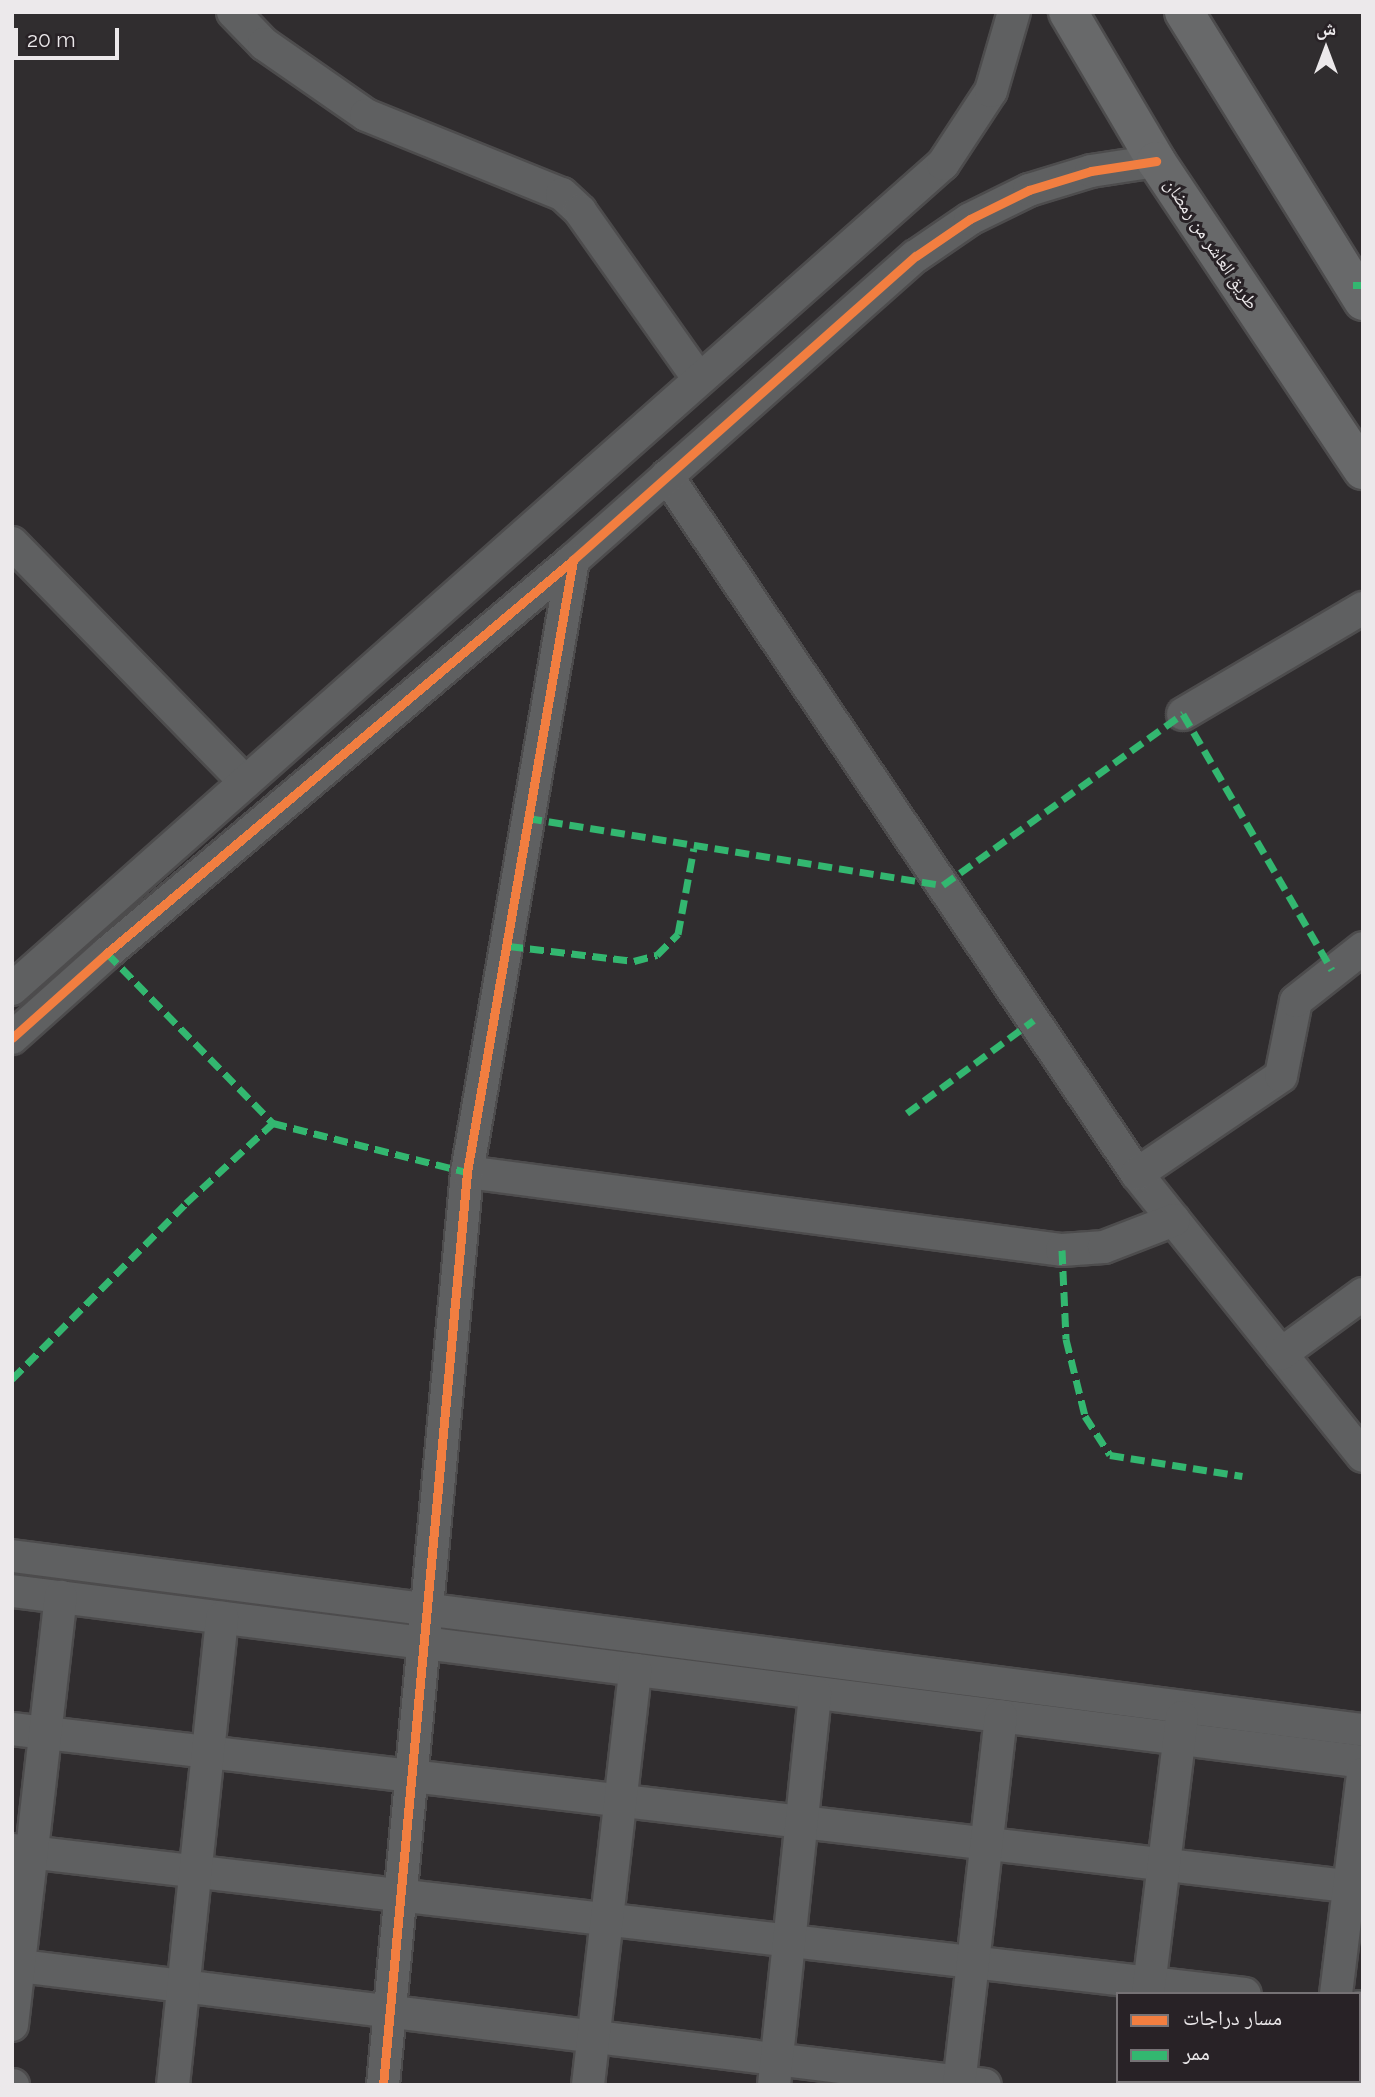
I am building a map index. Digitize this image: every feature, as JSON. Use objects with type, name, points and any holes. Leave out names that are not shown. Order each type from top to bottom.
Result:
[{"type":"main road","name":"طريق العاشر من رمضان","points":[[1068,12],[1156,161],[1363,470]]},
{"type":"main road","points":[[1184,12],[1363,301]]},
{"type":"street","points":[[233,12],[264,44],[366,115],[562,194],[580,211],[699,379]]},
{"type":"street","points":[[12,989],[950,153],[991,91],[1014,12]]},
{"type":"street","points":[[12,1038],[107,953],[573,560],[916,256],[970,219],[1028,190],[1091,171],[1156,161]]},
{"type":"street","points":[[877,220],[916,256]]},
{"type":"street","points":[[667,476],[1138,1174],[1363,1456]]},
{"type":"street","points":[[12,543],[245,782]]},
{"type":"street","points":[[383,2085],[430,1611],[467,1172],[573,560]]},
{"type":"street","points":[[1183,714],[1363,608]]},
{"type":"street","points":[[1138,1174],[1281,1076],[1296,1001],[1363,948]]},
{"type":"street","points":[[467,1172],[1062,1250],[1104,1247],[1174,1220]]},
{"type":"street","points":[[1281,1354],[1363,1294]]},
{"type":"street","points":[[12,1556],[1363,1730]]},
{"type":"street","points":[[12,1591],[1363,1762]]},
{"type":"street","points":[[12,2025],[22,1851],[45,1732],[61,1597]]},
{"type":"street","points":[[173,2085],[222,1618]]},
{"type":"street","points":[[588,2085],[635,1670]]},
{"type":"street","points":[[775,2072],[815,1693]]},
{"type":"street","points":[[1149,1988],[1183,1707]]},
{"type":"street","points":[[16,1965],[594,2036],[775,2072],[968,2084],[972,1962],[1001,1716]]},
{"type":"street","points":[[12,1729],[1356,1887]]},
{"type":"street","points":[[1336,1992],[1356,1887],[1363,1773]]},
{"type":"street","points":[[22,1851],[972,1962],[1149,1988],[1213,1992]]},
{"type":"marked path","points":[[1353,285],[1363,285]]},
{"type":"marked path","points":[[528,818],[943,885],[1183,714],[1332,970]]},
{"type":"marked path","points":[[509,946],[634,961],[657,955],[678,934],[694,848]]},
{"type":"marked path","points":[[107,953],[273,1123],[467,1172]]},
{"type":"marked path","points":[[907,1113],[1034,1020]]},
{"type":"marked path","points":[[12,1379],[186,1203],[273,1123]]},
{"type":"marked path","points":[[1062,1250],[1066,1339],[1085,1416],[1110,1455],[1242,1476]]},
{"type":"cycle path","points":[[12,1038],[107,953],[573,560],[916,256],[970,219],[1029,190],[1091,171],[1156,161]]},
{"type":"cycle path","points":[[383,2085],[467,1172],[573,560]]}]
